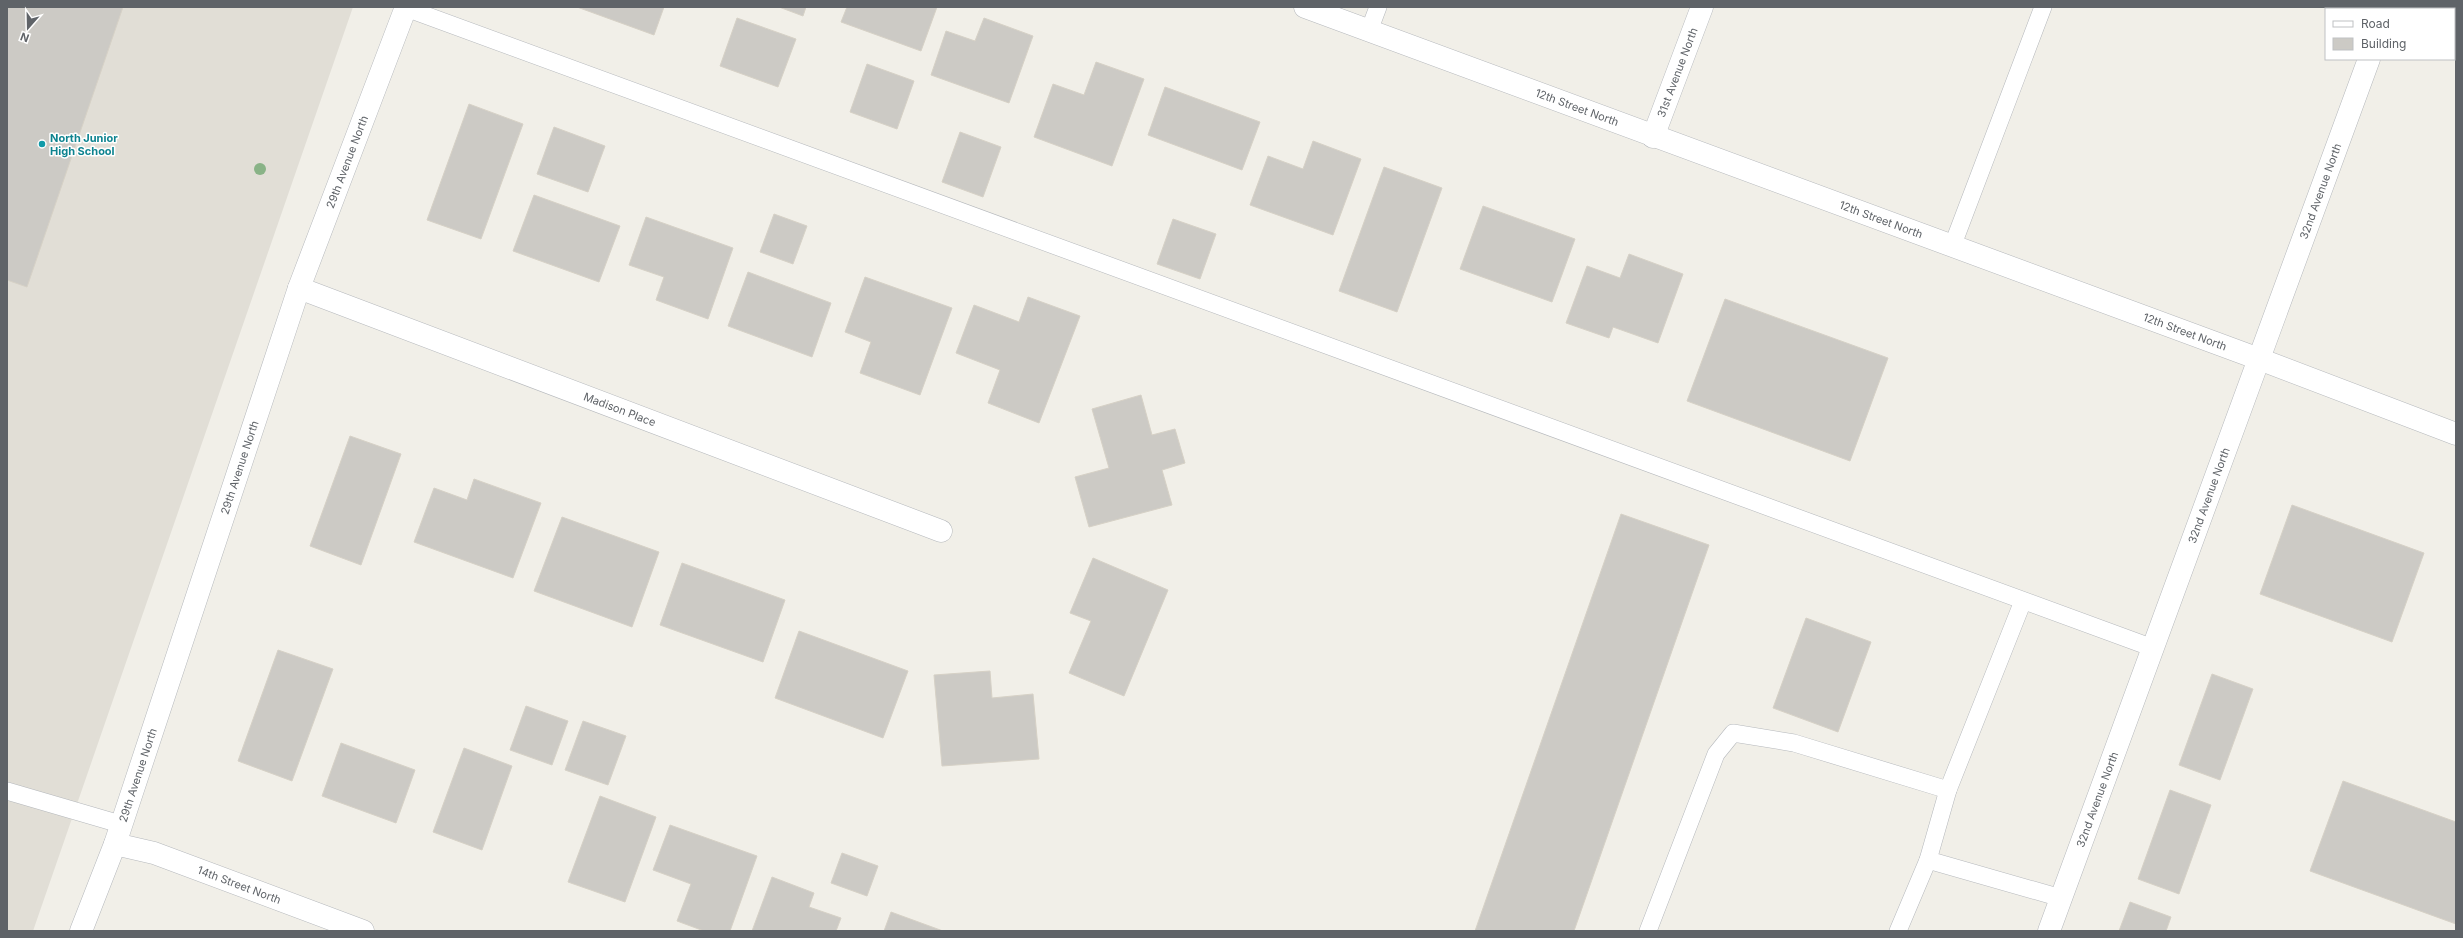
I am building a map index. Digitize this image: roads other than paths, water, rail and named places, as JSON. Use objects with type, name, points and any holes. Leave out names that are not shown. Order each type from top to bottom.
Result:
[{"type":"street","name":"29th Avenue North","points":[[82,931],[117,834],[299,288],[406,7]]},
{"type":"street","name":"12th Street North","points":[[1305,7],[1653,137],[2259,359],[2456,434]]},
{"type":"street","name":"31st Avenue North","points":[[1653,137],[1702,7]]},
{"type":"street","name":"32nd Avenue North","points":[[2049,931],[2369,60]]},
{"type":"street","name":"Madison Place","points":[[299,288],[942,531]]},
{"type":"street","name":"14th Street North","points":[[117,834],[154,854],[363,931]]},
{"type":"lane","points":[[406,7],[2153,648]]},
{"type":"lane","points":[[1369,31],[1378,7]]},
{"type":"lane","points":[[1952,247],[2043,7]]},
{"type":"lane","points":[[1898,931],[1928,860],[1948,790],[2023,601]]},
{"type":"lane","points":[[1648,931],[1716,754],[1733,733],[1794,743],[1948,790]]},
{"type":"lane","points":[[7,791],[117,834]]},
{"type":"lane","points":[[1928,860],[2061,898]]},
{"type":"place","name":"North Junior High School","points":[[42,144]]}]
